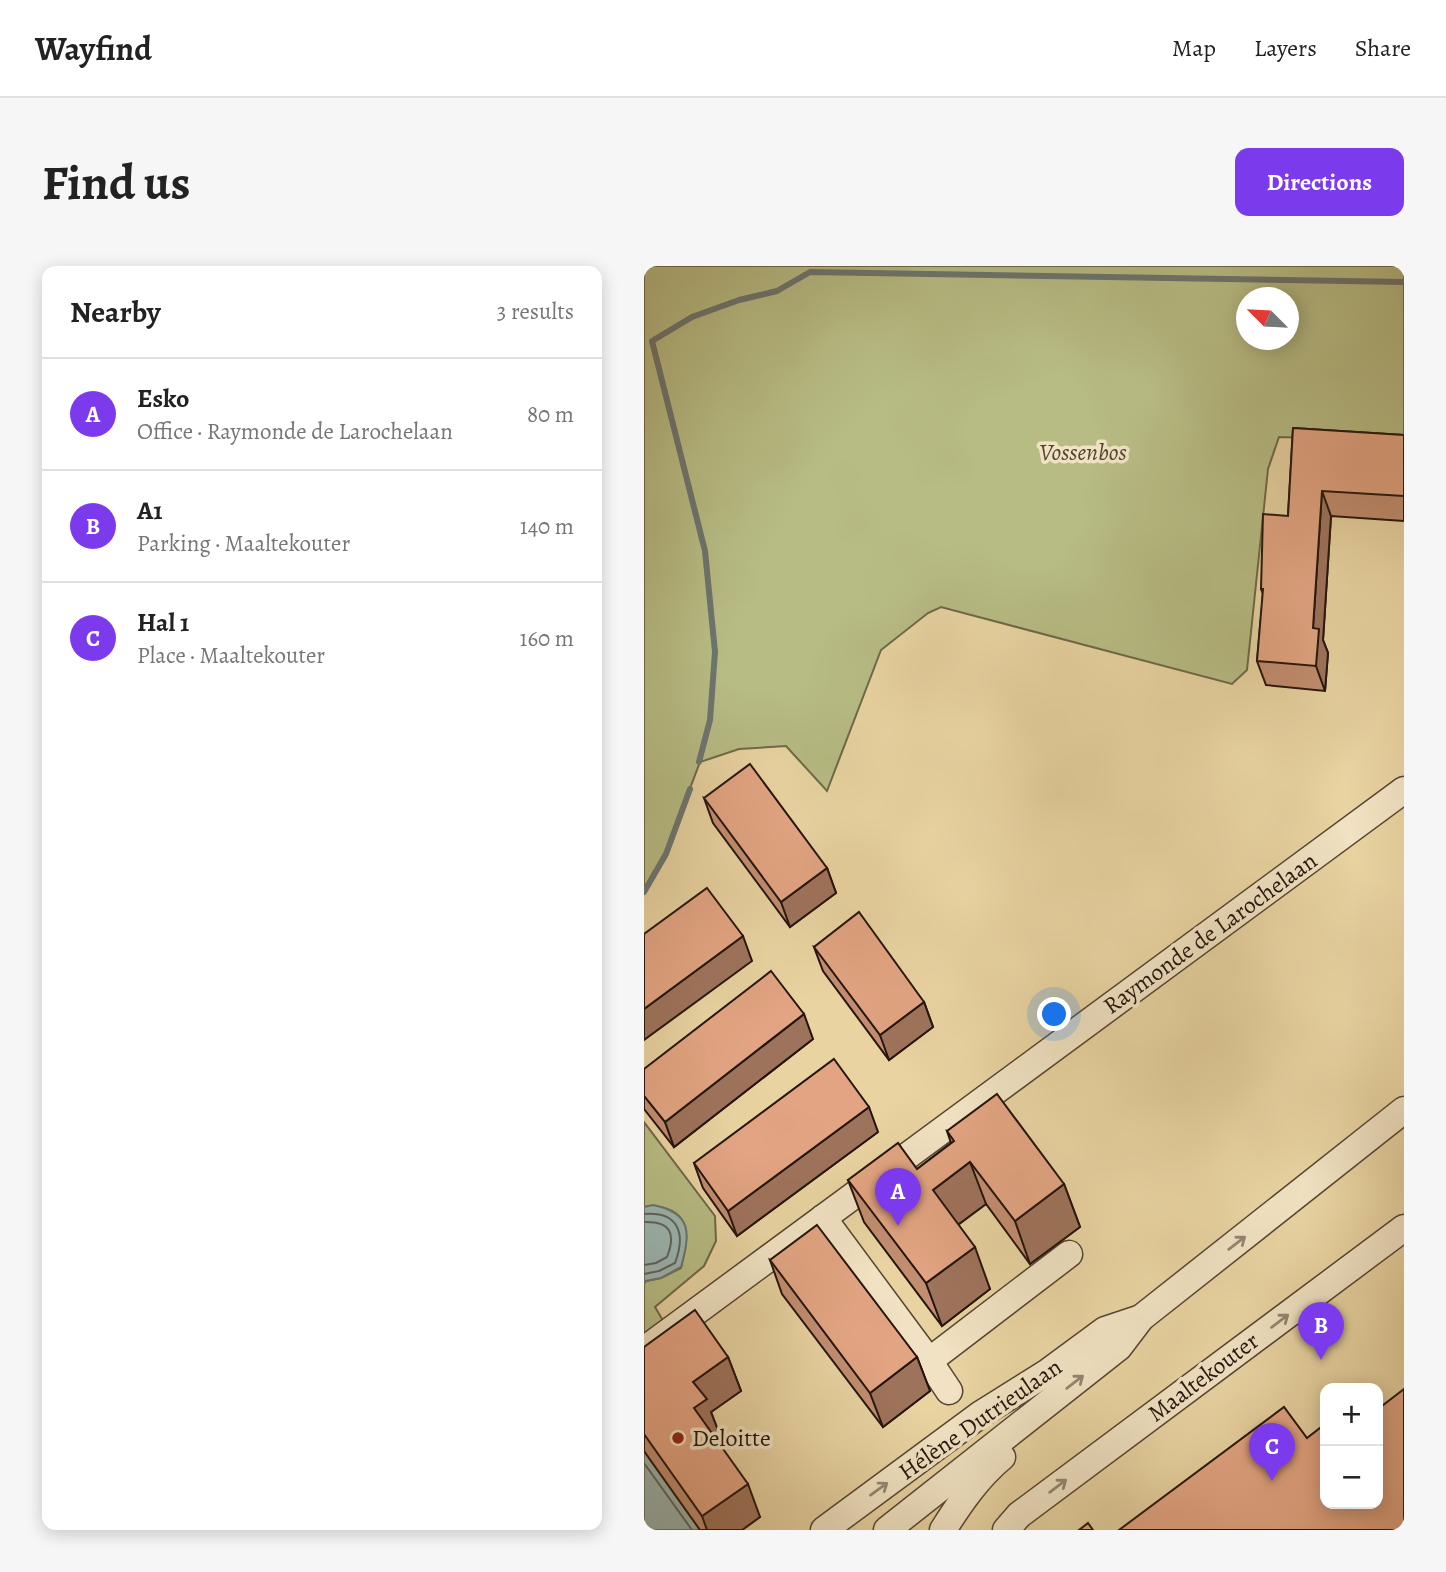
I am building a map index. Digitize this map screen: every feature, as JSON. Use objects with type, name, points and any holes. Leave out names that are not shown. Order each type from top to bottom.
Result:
[{"type":"street","name":"Raymonde de Larochelaan","points":[[644,1350],[1404,790]]},
{"type":"street","name":"Hélène Dutrieulaan","points":[[887,1530],[1119,1347],[1141,1318],[1404,1110]]},
{"type":"street","points":[[822,1218],[929,1360],[949,1391]]},
{"type":"street","name":"Maaltekouter","points":[[1006,1530],[1019,1515],[1404,1228]]},
{"type":"street","points":[[929,1360],[1069,1254]]},
{"type":"street","name":"Hélène Dutrieulaan","points":[[824,1530],[981,1414],[1048,1372],[1105,1330],[1141,1318]]},
{"type":"street","points":[[943,1530],[969,1491],[1021,1441],[1030,1417]]},
{"type":"green space","name":"Vossenbos","points":[[644,266],[1404,266],[1404,441],[1279,437],[1268,469],[1247,670],[1232,684],[941,607],[928,613],[881,650],[827,791],[786,746],[739,749],[700,762],[665,854],[644,889]]},
{"type":"green space","points":[[644,1122],[715,1216],[716,1241],[704,1266],[655,1307],[665,1324],[644,1389],[644,1284],[681,1268],[686,1236],[683,1222],[672,1211],[658,1206],[644,1207]]},
{"type":"water","points":[[653,1205],[676,1213],[682,1219],[687,1235],[686,1245],[681,1267],[644,1284],[644,1207]]},
{"type":"water","points":[[644,1451],[700,1530],[644,1530]]},
{"type":"building","points":[[1293,428],[1404,435],[1404,496],[1322,491],[1313,628],[1319,629],[1316,666],[1257,661],[1263,589],[1263,514],[1288,516]]},
{"type":"building","points":[[750,764],[827,868],[781,902],[704,798]]},
{"type":"building","points":[[707,888],[743,936],[644,1009],[644,934]]},
{"type":"building","points":[[859,912],[924,1002],[880,1035],[814,947]]},
{"type":"building","points":[[771,971],[804,1014],[665,1122],[644,1096],[644,1069]]},
{"type":"building","points":[[834,1059],[869,1107],[728,1211],[694,1163]]},
{"type":"building","points":[[997,1094],[1064,1184],[1015,1221],[970,1162],[933,1190],[975,1247],[926,1283],[848,1180],[898,1143],[917,1169],[954,1141],[947,1131]]},
{"type":"building","points":[[817,1225],[917,1357],[870,1393],[770,1260]]},
{"type":"building","name":"Deloitte","points":[[695,1310],[728,1357],[693,1382],[707,1399],[694,1408],[748,1484],[702,1516],[644,1434],[644,1347]]},
{"type":"building","points":[[1404,1389],[1404,1530],[1119,1530],[1284,1407],[1307,1438],[1320,1428],[1320,1509],[1383,1509],[1383,1405]]},
{"type":"building","points":[[1088,1523],[1093,1530],[1079,1530]]},
{"type":"waterway","points":[[699,762],[710,720],[715,652],[705,551],[652,341],[692,317],[739,300],[777,291],[810,272],[1404,282]]},
{"type":"waterway","points":[[644,892],[666,854],[690,789]]},
{"type":"place","name":"Esko","points":[[898,1226]]},
{"type":"place","name":"A1","points":[[1321,1360]]},
{"type":"place","name":"Deloitte","points":[[678,1438]]},
{"type":"place","name":"Hal 1","points":[[1272,1481]]}]
